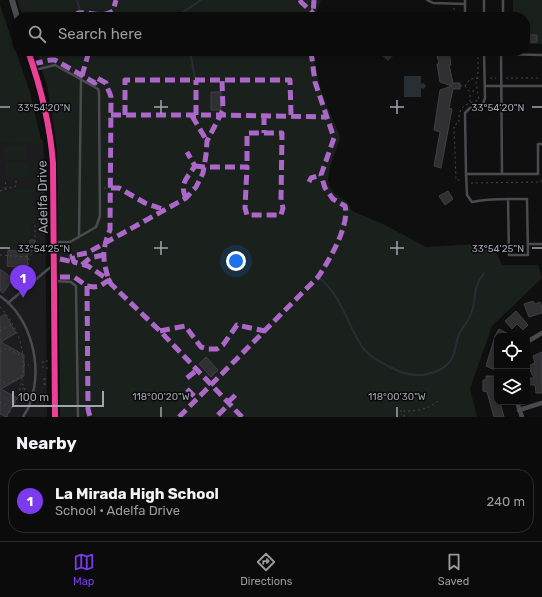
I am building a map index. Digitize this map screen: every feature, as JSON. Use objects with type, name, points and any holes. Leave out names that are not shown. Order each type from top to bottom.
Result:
[{"type":"street","points":[[12,0],[16,12]]},
{"type":"street","name":"Adelfa Drive","points":[[30,56],[41,90],[52,146],[55,417]]},
{"type":"street","points":[[530,340],[542,333]]},
{"type":"street","points":[[520,410],[542,403]]},
{"type":"street","points":[[518,405],[522,417]]},
{"type":"lane","points":[[427,0],[433,3],[465,2]]},
{"type":"lane","points":[[484,0],[484,12]]},
{"type":"lane","points":[[503,0],[503,12]]},
{"type":"lane","points":[[530,54],[542,55]]},
{"type":"lane","points":[[484,56],[485,98],[482,107],[470,108],[465,113],[467,194],[472,202],[484,199],[508,199],[527,199],[528,255],[509,255],[508,199]]},
{"type":"lane","points":[[501,56],[502,174]]},
{"type":"lane","points":[[35,70],[55,65],[98,89],[99,92],[100,216],[96,227],[79,237],[70,242],[54,242]]},
{"type":"lane","points":[[79,237],[81,80]]},
{"type":"lane","points":[[485,86],[542,86]]},
{"type":"lane","points":[[466,174],[538,174],[538,144],[542,144]]},
{"type":"lane","points":[[528,244],[542,244]]},
{"type":"lane","points":[[8,303],[54,264]]},
{"type":"lane","points":[[54,281],[71,282],[76,286],[78,417]]},
{"type":"lane","points":[[0,296],[24,322],[34,353],[36,365],[34,385],[30,404],[23,417]]},
{"type":"path","points":[[465,86],[470,79],[479,78]]},
{"type":"path","points":[[490,78],[497,78]]},
{"type":"path","points":[[506,78],[538,78]]},
{"type":"path","points":[[460,86],[465,86]]},
{"type":"path","points":[[465,86],[470,92],[470,102]]},
{"type":"path","points":[[470,92],[476,90]]},
{"type":"path","points":[[5,189],[6,180]]},
{"type":"path","points":[[0,191],[16,186],[16,180]]},
{"type":"path","points":[[100,188],[111,188]]},
{"type":"path","points":[[29,280],[27,277],[29,258],[35,250],[35,224],[32,222]]},
{"type":"path","points":[[0,255],[29,258]]},
{"type":"path","points":[[0,307],[12,324],[20,340],[23,357],[22,384],[18,397],[7,417]]},
{"type":"path","points":[[0,331],[12,324]]},
{"type":"path","points":[[0,352],[7,348],[23,357]]},
{"type":"path","points":[[48,361],[43,361],[43,368],[48,368]]},
{"type":"path","points":[[23,365],[28,365]]},
{"type":"path","points":[[0,380],[7,384],[23,375]]},
{"type":"path","points":[[44,385],[45,377],[45,385],[48,385]]},
{"type":"path","points":[[22,384],[24,385],[21,395],[23,395],[26,385]]},
{"type":"path","points":[[396,412],[398,410],[420,411],[438,401]]},
{"type":"path","points":[[0,402],[12,408]]},
{"type":"path","points":[[404,411],[404,417]]},
{"type":"shaded area","points":[[17,0],[321,0],[317,12],[21,12]]},
{"type":"shaded area","points":[[513,0],[542,0],[542,44],[530,44],[530,12],[513,12]]},
{"type":"shaded area","points":[[0,5],[12,40],[12,56],[18,56],[30,92],[42,144],[0,141]]},
{"type":"shaded area","points":[[37,56],[313,56],[319,83],[340,139],[330,167],[328,180],[334,193],[348,203],[352,211],[385,225],[426,247],[492,243],[502,265],[538,265],[542,278],[492,326],[470,389],[477,417],[60,417],[57,149],[47,85]]},
{"type":"shaded area","points":[[382,56],[393,56],[388,61]]},
{"type":"shaded area","points":[[404,76],[421,76],[421,84],[424,83],[426,86],[424,89],[421,88],[421,97],[404,97]]},
{"type":"shaded area","points":[[0,139],[43,140],[45,180],[47,417],[0,417]]},
{"type":"shaded area","points":[[3,146],[27,146],[26,160],[3,160]]},
{"type":"shaded area","points":[[6,163],[30,163],[29,177],[6,177]]},
{"type":"shaded area","points":[[17,189],[34,189],[35,219],[31,220],[29,248],[24,252],[0,249],[0,193]]},
{"type":"building","points":[[530,35],[537,35],[537,42],[530,42]]},
{"type":"building","points":[[437,56],[450,56],[451,65],[449,65],[453,83],[460,83],[460,89],[453,89],[449,108],[452,109],[441,168],[434,166],[440,132],[434,130],[440,90],[452,86],[440,82],[437,64],[439,64]]},
{"type":"building","points":[[211,92],[221,92],[221,110],[211,110]]},
{"type":"building","points":[[448,191],[453,199],[445,205],[439,196]]},
{"type":"building","points":[[30,240],[35,240],[33,250],[28,254]]},
{"type":"building","points":[[28,248],[27,268],[7,266],[8,250],[24,252]]},
{"type":"building","points":[[0,269],[13,279],[3,293],[0,290]]},
{"type":"building","points":[[533,301],[535,304],[540,302],[542,313],[529,317],[524,304]]},
{"type":"building","points":[[516,311],[528,325],[523,330],[517,324],[512,329],[505,321]]},
{"type":"building","points":[[5,314],[16,333],[1,342],[24,355],[24,376],[1,389],[17,398],[6,417],[0,414],[0,317]]},
{"type":"building","points":[[499,329],[506,333],[497,333]]},
{"type":"building","points":[[494,339],[494,370],[486,366]]},
{"type":"building","points":[[542,352],[542,393],[536,393],[535,385],[530,385],[530,378],[534,378],[530,370],[530,365],[535,363],[533,356]]},
{"type":"building","points":[[206,357],[218,370],[211,377],[199,364]]},
{"type":"building","points":[[486,376],[494,376],[494,405],[501,405],[504,417],[494,417],[487,392],[483,391],[483,380],[486,380]]},
{"type":"waterway","points":[[77,0],[80,11]]},
{"type":"waterway","points":[[183,12],[201,0]]},
{"type":"waterway","points":[[191,56],[195,79]]},
{"type":"waterway","points":[[319,278],[333,292],[356,337],[370,355],[398,371],[406,374],[422,375],[435,372],[445,366],[453,357],[459,334],[469,319],[472,311],[477,285],[484,273]]},
{"type":"marked path","points":[[110,12],[113,11],[116,0]]},
{"type":"marked path","points":[[300,0],[312,12]]},
{"type":"marked path","points":[[313,12],[314,0]]},
{"type":"marked path","points":[[82,76],[88,56]]},
{"type":"marked path","points":[[179,417],[318,277],[333,253],[342,233],[346,214],[345,206],[333,199],[325,188],[321,175],[334,138],[315,82],[312,56]]},
{"type":"marked path","points":[[33,64],[55,60],[95,83],[97,78],[106,83],[111,97],[110,230],[104,249],[104,260],[109,280],[111,284],[160,331],[242,417]]},
{"type":"marked path","points":[[125,115],[125,80],[290,80],[291,115]]},
{"type":"marked path","points":[[196,80],[196,115]]},
{"type":"marked path","points":[[60,277],[74,277],[87,286],[100,286],[109,280],[88,266],[74,262],[72,256],[87,253],[186,198],[196,187],[203,173],[207,141],[223,110],[222,80]]},
{"type":"marked path","points":[[111,115],[326,117]]},
{"type":"marked path","points":[[264,115],[264,133]]},
{"type":"marked path","points":[[192,116],[207,141]]},
{"type":"marked path","points":[[195,166],[247,167],[245,208],[247,215],[281,215],[283,208],[281,200],[282,133],[247,133],[247,167]]},
{"type":"marked path","points":[[186,198],[183,189],[185,181],[195,166],[187,152]]},
{"type":"marked path","points":[[309,182],[311,178],[321,175]]},
{"type":"marked path","points":[[111,188],[119,188],[145,203],[165,210]]},
{"type":"marked path","points":[[82,265],[90,258],[103,255]]},
{"type":"marked path","points":[[60,259],[74,262]]},
{"type":"marked path","points":[[87,286],[88,409],[90,417]]},
{"type":"marked path","points":[[160,331],[185,326],[201,347],[208,349],[217,349],[223,345],[237,325],[265,331]]},
{"type":"marked path","points":[[187,378],[197,370]]},
{"type":"marked path","points":[[187,389],[197,399]]},
{"type":"marked path","points":[[228,402],[239,392]]},
{"type":"marked path","points":[[218,415],[229,404]]},
{"type":"cycle path","points":[[30,56],[44,106],[50,134],[53,163],[55,417]]},
{"type":"place","name":"La Mirada High School","points":[[23,298]]}]
